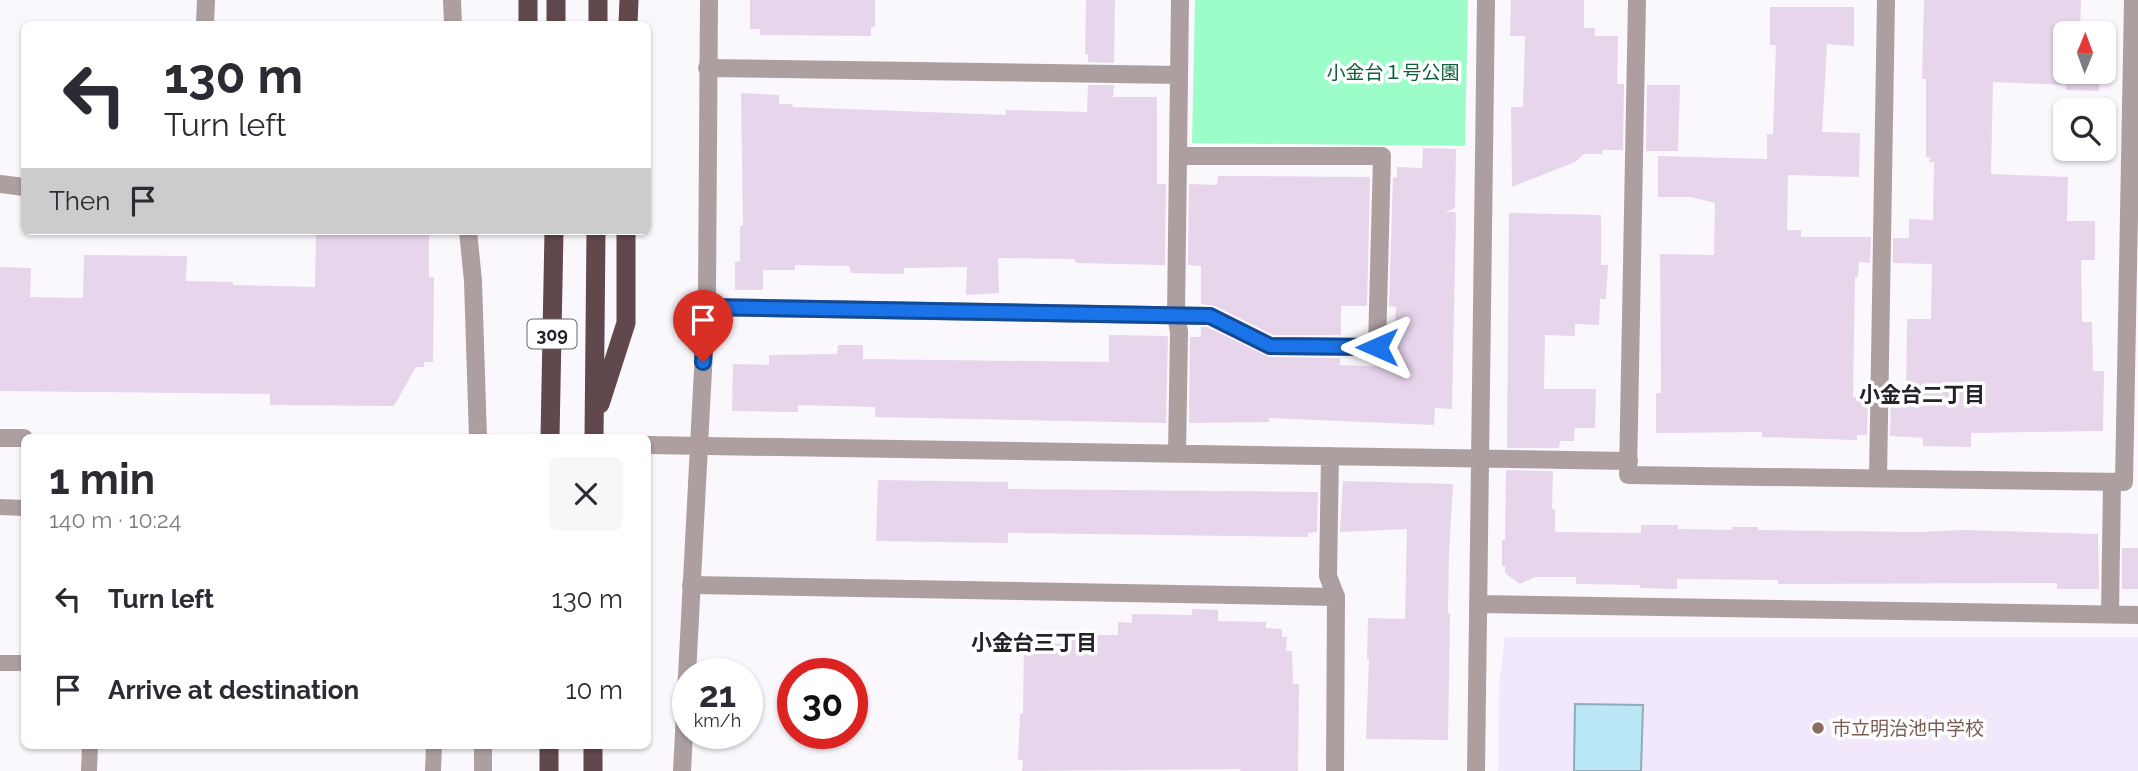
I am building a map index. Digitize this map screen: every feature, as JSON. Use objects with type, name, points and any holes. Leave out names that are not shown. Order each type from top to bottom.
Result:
[{"type":"highway","points":[[528,0],[528,21]]},
{"type":"highway","points":[[556,0],[556,21]]},
{"type":"highway","points":[[598,0],[598,21]]},
{"type":"highway","points":[[628,21],[629,0]]},
{"type":"highway","points":[[540,235],[552,338]]},
{"type":"highway","name":"309","points":[[550,434],[554,235]]},
{"type":"highway","name":"309","points":[[594,430],[596,235]]},
{"type":"highway","points":[[594,430],[626,323],[626,235]]},
{"type":"highway","points":[[549,771],[550,749]]},
{"type":"highway","points":[[593,749],[593,771]]},
{"type":"street","points":[[205,21],[206,0]]},
{"type":"street","points":[[452,0],[453,21]]},
{"type":"street","points":[[682,771],[706,307],[709,0]]},
{"type":"street","points":[[1177,454],[1180,0]]},
{"type":"street","points":[[1476,771],[1486,0]]},
{"type":"street","points":[[1637,0],[1628,475],[2112,482],[2124,482],[2133,0]]},
{"type":"street","points":[[1878,478],[1886,0]]},
{"type":"street","points":[[707,68],[1179,75]]},
{"type":"street","points":[[706,307],[1210,316],[1270,346],[1377,347],[1382,156],[1178,156]]},
{"type":"street","points":[[0,184],[21,187]]},
{"type":"street","points":[[468,235],[473,281],[478,434]]},
{"type":"street","points":[[0,438],[21,438]]},
{"type":"street","points":[[651,445],[1629,461]]},
{"type":"street","points":[[1330,456],[1328,576],[1336,597],[1335,771]]},
{"type":"street","points":[[2110,614],[2112,482]]},
{"type":"street","points":[[691,585],[1336,597]]},
{"type":"street","points":[[1478,604],[2138,615]]},
{"type":"street","points":[[482,771],[483,749]]},
{"type":"lane","points":[[0,507],[21,508]]},
{"type":"lane","points":[[0,663],[21,663]]},
{"type":"lane","points":[[89,771],[90,749]]},
{"type":"lane","points":[[433,771],[434,749]]},
{"type":"shaded area","name":"市立明治池中学校","points":[[1505,637],[2138,637],[2138,771],[1498,771],[1499,685]]},
{"type":"green space","name":"小金台１号公園","points":[[1195,0],[1468,0],[1465,146],[1192,143]]},
{"type":"water","points":[[1575,704],[1643,705],[1641,771],[1574,771]]},
{"type":"building","points":[[750,0],[875,0],[875,27],[871,27],[871,36],[760,35],[760,29],[750,29]]},
{"type":"building","points":[[1086,0],[1115,0],[1114,63],[1088,62],[1088,54],[1085,54]]},
{"type":"building","points":[[1511,0],[1584,0],[1584,28],[1595,28],[1595,36],[1618,36],[1617,84],[1624,84],[1623,150],[1602,150],[1602,154],[1584,154],[1575,162],[1512,187],[1511,107],[1523,107],[1525,36],[1510,36]]},
{"type":"building","points":[[1924,0],[2081,0],[2080,21],[2053,21],[2053,84],[2099,84],[2099,91],[2066,90],[2066,85],[1993,82],[1991,174],[2068,177],[2067,221],[2095,221],[2095,260],[2081,260],[2082,322],[2092,322],[2093,371],[2104,371],[2103,431],[1971,433],[1971,447],[1923,446],[1923,438],[1890,436],[1891,397],[1906,397],[1907,319],[1931,319],[1932,264],[1893,263],[1893,238],[1909,238],[1909,219],[1933,220],[1934,162],[1929,162],[1930,157],[1926,157],[1926,79],[1922,79]]},
{"type":"building","points":[[1770,7],[1854,7],[1854,46],[1827,44],[1822,132],[1860,133],[1859,177],[1788,175],[1787,230],[1801,230],[1801,237],[1871,237],[1870,263],[1859,262],[1858,277],[1855,277],[1853,397],[1868,397],[1867,435],[1857,435],[1857,440],[1762,437],[1762,432],[1656,433],[1656,393],[1661,393],[1660,254],[1714,255],[1715,203],[1690,197],[1658,197],[1658,156],[1767,159],[1767,134],[1773,134],[1776,45],[1770,45]]},
{"type":"building","points":[[1088,85],[1114,85],[1113,97],[1157,97],[1157,184],[1166,184],[1165,265],[1075,263],[1075,259],[998,258],[999,293],[966,295],[967,267],[904,268],[904,274],[851,273],[849,266],[795,265],[795,270],[763,270],[763,290],[735,290],[735,262],[740,261],[740,226],[743,226],[741,93],[779,95],[779,104],[792,104],[793,107],[1006,115],[1006,110],[1087,112]]},
{"type":"building","points":[[1647,85],[1680,85],[1678,151],[1646,151]]},
{"type":"building","points":[[1423,148],[1456,149],[1455,208],[1445,212],[1455,212],[1456,216],[1452,409],[1435,408],[1434,425],[1269,418],[1269,422],[1189,423],[1190,337],[1201,337],[1201,327],[1207,327],[1269,357],[1340,358],[1340,365],[1393,367],[1396,307],[1389,306],[1393,177],[1397,178],[1397,167],[1422,168]]},
{"type":"building","points":[[1218,176],[1370,177],[1367,306],[1341,306],[1341,335],[1273,335],[1215,306],[1201,304],[1201,266],[1188,265],[1189,184],[1217,185]]},
{"type":"building","points":[[1509,213],[1601,215],[1601,265],[1608,265],[1606,299],[1600,299],[1599,325],[1575,324],[1575,336],[1545,335],[1544,389],[1596,389],[1595,428],[1575,428],[1574,441],[1560,441],[1559,448],[1507,448]]},
{"type":"building","points":[[316,235],[429,235],[429,277],[434,277],[433,362],[424,362],[424,367],[416,367],[394,406],[270,405],[270,394],[0,391],[0,267],[31,268],[30,297],[83,298],[84,255],[187,256],[186,281],[315,287]]},
{"type":"building","points":[[1109,335],[1168,336],[1166,423],[875,417],[875,407],[798,405],[798,412],[732,411],[733,364],[769,365],[769,355],[837,354],[838,345],[863,345],[863,359],[1109,362]]},
{"type":"building","points":[[1506,470],[1553,471],[1552,509],[1555,509],[1555,532],[1641,533],[1641,525],[1678,525],[1678,529],[1732,530],[1732,527],[1758,527],[1758,530],[1964,530],[2098,534],[2099,589],[2057,589],[2057,583],[1778,584],[1778,580],[1677,579],[1677,589],[1640,588],[1640,585],[1576,584],[1576,577],[1535,577],[1520,584],[1505,573],[1505,566],[1502,566]]},
{"type":"building","points":[[878,480],[1008,482],[1008,489],[1318,492],[1317,532],[1308,533],[1308,537],[1008,533],[1008,543],[876,541]]},
{"type":"building","points":[[1343,481],[1453,484],[1449,553],[1448,740],[1366,739],[1368,618],[1405,619],[1407,529],[1340,532]]},
{"type":"building","points":[[2122,548],[2138,548],[2138,589],[2122,589]]},
{"type":"building","points":[[1192,609],[1218,610],[1218,621],[1266,622],[1266,628],[1282,629],[1282,637],[1287,637],[1286,651],[1292,651],[1293,684],[1299,684],[1298,771],[1022,771],[1023,760],[1018,760],[1020,714],[1023,714],[1024,643],[1069,644],[1069,635],[1118,635],[1118,622],[1132,623],[1132,614],[1192,615]]},
{"type":"place","name":"市立明治池中学校","points":[[1818,728]]},
{"type":"district","name":"小金台二丁目","points":[[1922,394]]},
{"type":"district","name":"小金台三丁目","points":[[1034,642]]},
{"type":"route","points":[[703,362],[706,307],[1210,316],[1270,346],[1377,347]]}]
